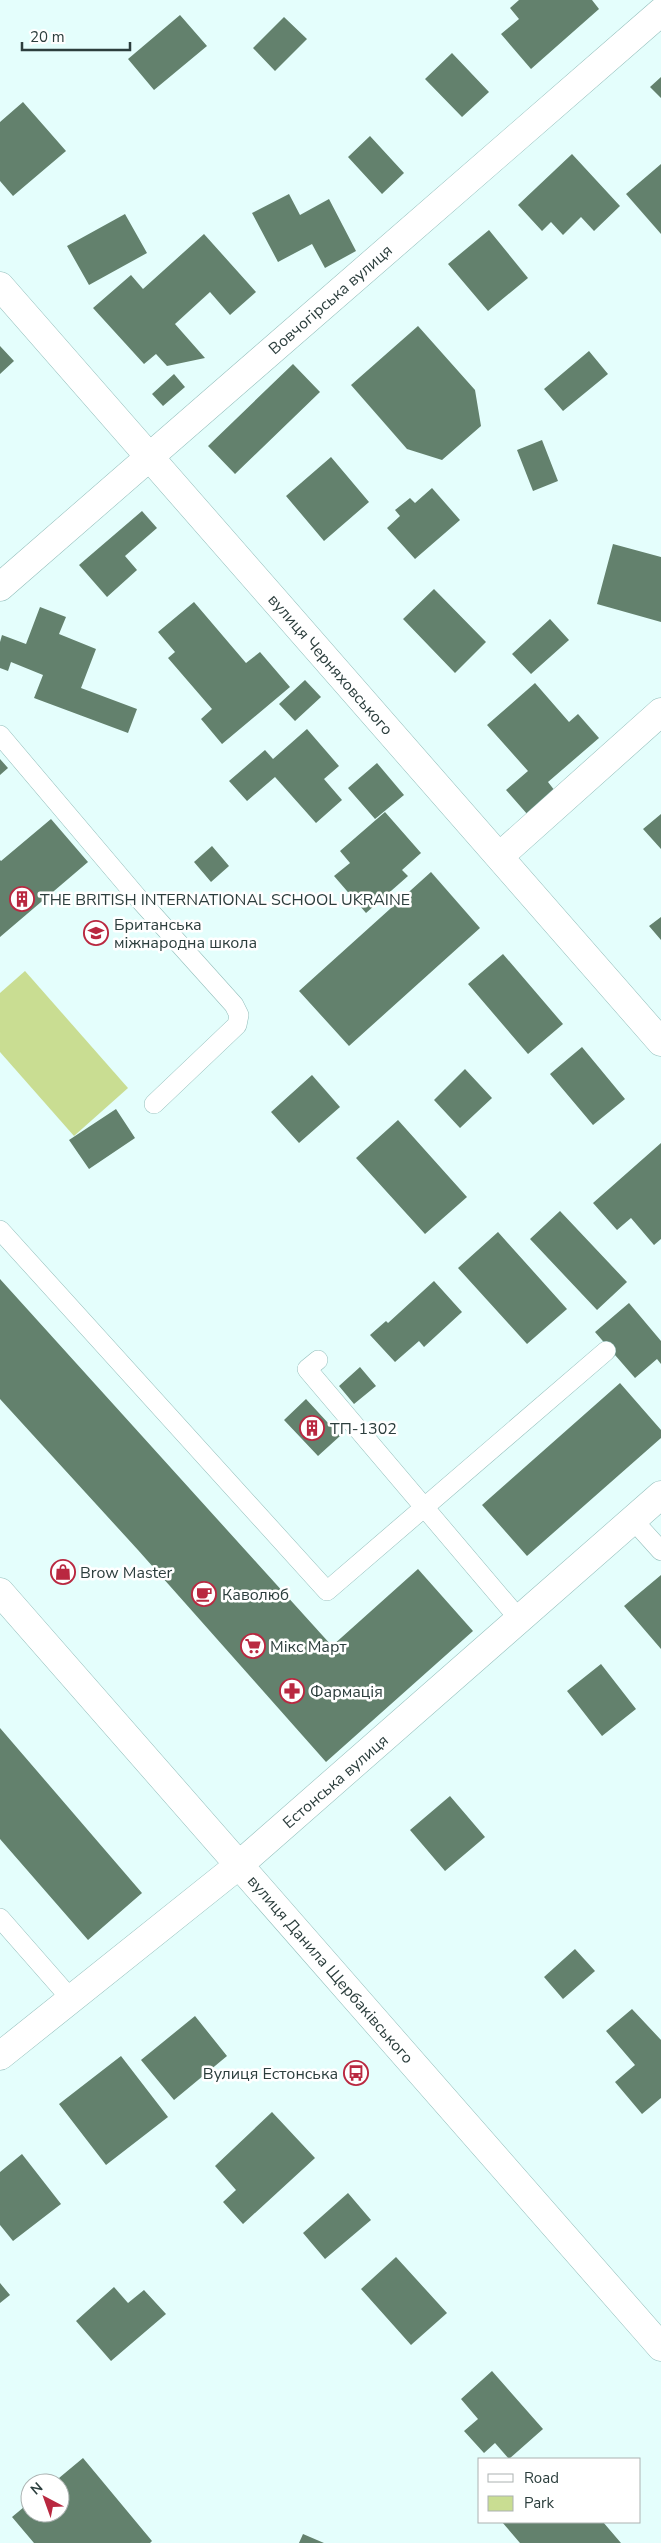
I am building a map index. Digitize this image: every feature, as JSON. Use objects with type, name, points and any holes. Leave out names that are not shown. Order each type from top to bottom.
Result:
[{"type":"street","name":"Вовчогірська вулиця","points":[[0,587],[661,12]]},
{"type":"street","name":"вулиця Черняховського","points":[[0,286],[661,1042]]},
{"type":"street","points":[[500,856],[661,712]]},
{"type":"street","name":"Естонська вулиця","points":[[0,2056],[239,1865],[661,1495]]},
{"type":"street","name":"вулиця Данила Щербаківського","points":[[0,1592],[661,2347]]},
{"type":"lane","points":[[0,735],[138,898],[234,1005],[238,1015],[237,1025],[154,1104]]},
{"type":"lane","points":[[0,1230],[327,1591],[606,1351]]},
{"type":"lane","points":[[318,1360],[307,1369],[520,1619]]},
{"type":"lane","points":[[633,1520],[661,1551]]},
{"type":"lane","points":[[0,1918],[71,1999]]},
{"type":"green space","points":[[25,971],[128,1088],[74,1136],[0,1052],[0,993]]},
{"type":"building","points":[[519,0],[592,0],[599,9],[531,69],[501,34],[519,19],[510,8]]},
{"type":"building","points":[[180,15],[207,46],[154,90],[128,59]]},
{"type":"building","points":[[284,17],[307,39],[275,71],[253,48]]},
{"type":"building","points":[[452,53],[489,92],[462,117],[425,79]]},
{"type":"building","points":[[661,77],[661,98],[650,87]]},
{"type":"building","points":[[23,102],[66,151],[13,196],[0,181],[0,122]]},
{"type":"building","points":[[370,136],[404,173],[382,194],[348,157]]},
{"type":"building","points":[[572,154],[620,206],[594,231],[581,217],[563,235],[551,222],[542,231],[518,205]]},
{"type":"building","points":[[661,164],[661,234],[626,194]]},
{"type":"building","points":[[289,194],[300,215],[329,199],[356,251],[325,268],[312,244],[278,262],[252,213]]},
{"type":"building","points":[[125,214],[147,253],[89,285],[67,246]]},
{"type":"building","points":[[489,230],[528,278],[488,311],[448,264]]},
{"type":"building","points":[[204,234],[256,292],[230,315],[210,292],[175,324],[205,358],[167,366],[156,354],[144,364],[93,308],[131,275],[143,289]]},
{"type":"building","points":[[418,326],[475,390],[481,426],[442,460],[407,449],[351,385]]},
{"type":"building","points":[[0,346],[14,361],[0,374]]},
{"type":"building","points":[[589,351],[608,374],[563,411],[544,389]]},
{"type":"building","points":[[293,364],[320,392],[235,474],[208,446]]},
{"type":"building","points":[[174,374],[185,387],[163,406],[152,394]]},
{"type":"building","points":[[542,440],[558,481],[533,491],[517,450]]},
{"type":"building","points":[[331,457],[369,502],[324,541],[286,496]]},
{"type":"building","points":[[432,488],[460,520],[415,559],[387,528],[400,516],[395,510],[410,498],[415,503]]},
{"type":"building","points":[[142,511],[157,528],[125,556],[137,570],[107,597],[79,565]]},
{"type":"building","points":[[613,544],[661,557],[661,622],[597,604]]},
{"type":"building","points":[[434,589],[486,642],[455,673],[403,619]]},
{"type":"building","points":[[194,602],[246,663],[260,652],[290,687],[222,744],[201,719],[212,709],[168,658],[175,652],[158,632]]},
{"type":"building","points":[[40,607],[66,617],[59,634],[96,649],[81,688],[137,709],[128,733],[34,698],[43,675],[11,662],[8,671],[0,668],[0,642],[2,635],[26,644]]},
{"type":"building","points":[[550,619],[569,640],[531,674],[512,654]]},
{"type":"building","points":[[305,680],[321,697],[295,721],[279,704]]},
{"type":"building","points":[[535,683],[569,722],[578,714],[599,738],[548,782],[555,791],[528,815],[506,790],[528,771],[487,725]]},
{"type":"building","points":[[307,729],[339,766],[324,779],[342,800],[316,823],[275,777],[247,801],[229,781],[265,750],[273,759]]},
{"type":"building","points":[[0,759],[8,768],[0,775]]},
{"type":"building","points":[[377,763],[404,795],[375,819],[348,788]]},
{"type":"building","points":[[385,812],[421,853],[402,870],[408,876],[366,913],[334,876],[350,863],[340,851]]},
{"type":"building","points":[[661,814],[661,849],[643,829]]},
{"type":"building","name":"THE BRITISH INTERNATIONAL SCHOOL UKRAINE","points":[[51,819],[88,862],[0,937],[0,860]]},
{"type":"building","points":[[212,846],[229,866],[211,882],[194,862]]},
{"type":"building","points":[[431,872],[480,928],[349,1046],[299,991]]},
{"type":"building","points":[[661,917],[661,940],[649,926]]},
{"type":"building","points":[[503,954],[563,1024],[528,1054],[468,984]]},
{"type":"building","points":[[582,1047],[625,1099],[593,1125],[550,1074]]},
{"type":"building","points":[[465,1069],[492,1098],[460,1128],[434,1100]]},
{"type":"building","points":[[312,1075],[340,1107],[299,1143],[271,1112]]},
{"type":"building","points":[[116,1109],[135,1138],[89,1169],[69,1140]]},
{"type":"building","points":[[398,1120],[467,1197],[425,1234],[356,1158]]},
{"type":"building","points":[[661,1143],[661,1239],[654,1245],[631,1218],[617,1230],[593,1203]]},
{"type":"building","points":[[560,1211],[627,1282],[597,1310],[530,1239]]},
{"type":"building","points":[[498,1232],[567,1309],[527,1344],[458,1268]]},
{"type":"building","points":[[0,1279],[332,1646],[418,1569],[473,1631],[326,1762],[138,1550],[0,1399]]},
{"type":"building","points":[[434,1281],[462,1312],[424,1347],[419,1341],[395,1362],[370,1335],[386,1321],[388,1323]]},
{"type":"building","points":[[629,1303],[661,1341],[661,1364],[657,1359],[635,1378],[595,1332]]},
{"type":"building","points":[[360,1367],[376,1386],[354,1404],[339,1386]]},
{"type":"building","points":[[620,1383],[661,1430],[661,1438],[527,1556],[482,1505]]},
{"type":"building","name":"ТП-1302","points":[[306,1399],[340,1436],[318,1456],[284,1420]]},
{"type":"building","points":[[661,1575],[661,1649],[624,1606]]},
{"type":"building","points":[[601,1664],[636,1709],[602,1736],[567,1691]]},
{"type":"building","points":[[0,1728],[142,1893],[88,1940],[0,1839]]},
{"type":"building","points":[[450,1796],[485,1837],[445,1871],[410,1830]]},
{"type":"building","points":[[575,1949],[595,1971],[563,1999],[544,1977]]},
{"type":"building","points":[[632,2009],[661,2040],[661,2098],[642,2114],[615,2082],[635,2065],[606,2031]]},
{"type":"building","points":[[195,2016],[227,2056],[174,2100],[141,2060]]},
{"type":"building","points":[[121,2056],[168,2117],[106,2165],[59,2104]]},
{"type":"building","points":[[272,2112],[315,2158],[243,2224],[223,2202],[236,2190],[215,2166]]},
{"type":"building","points":[[22,2154],[61,2204],[13,2241],[0,2225],[0,2172]]},
{"type":"building","points":[[348,2193],[371,2220],[325,2259],[303,2233]]},
{"type":"building","points":[[396,2257],[447,2313],[411,2345],[361,2289]]},
{"type":"building","points":[[0,2283],[10,2295],[0,2303]]},
{"type":"building","points":[[114,2287],[128,2303],[144,2290],[166,2314],[111,2361],[76,2321]]},
{"type":"building","points":[[492,2371],[543,2429],[510,2458],[495,2443],[484,2453],[464,2431],[478,2419],[461,2399]]},
{"type":"building","points":[[83,2458],[152,2541],[150,2543],[34,2543],[12,2517],[20,2510],[20,2523],[70,2523],[70,2473],[65,2473]]},
{"type":"building","points":[[503,2523],[604,2523],[621,2543],[520,2543]]},
{"type":"building","points":[[303,2534],[324,2543],[299,2543]]},
{"type":"place","name":"THE BRITISH INTERNATIONAL SCHOOL UKRAINE","points":[[22,899]]},
{"type":"place","name":"Британська міжнародна школа","points":[[96,933]]},
{"type":"place","name":"ТП-1302","points":[[312,1428]]},
{"type":"place","name":"Brow Master","points":[[63,1572]]},
{"type":"place","name":"Каволюб","points":[[204,1594]]},
{"type":"place","name":"Мікс Март","points":[[253,1646]]},
{"type":"place","name":"Фармація","points":[[292,1691]]},
{"type":"place","name":"Вулиця Естонська","points":[[356,2073]]}]
